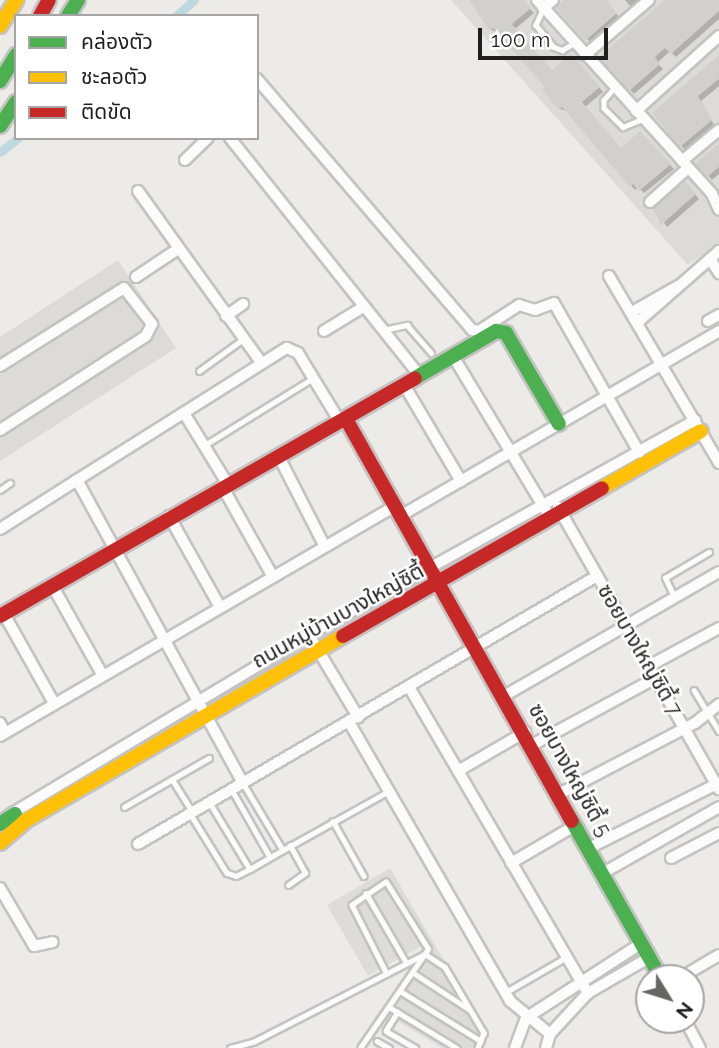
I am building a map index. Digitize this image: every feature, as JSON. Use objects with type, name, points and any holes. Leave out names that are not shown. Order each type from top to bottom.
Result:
[{"type":"main road","points":[[0,26],[16,0]]},
{"type":"main road","points":[[0,81],[14,58]]},
{"type":"main road","points":[[0,128],[12,108]]},
{"type":"main road","points":[[2,615],[225,484],[279,457],[403,383],[503,330],[559,424]]},
{"type":"main road","name":"ซอยบางใหญ่ซิตี้ 5","points":[[343,420],[441,582],[654,964]]},
{"type":"main road","name":"ถนนหมู่บ้านบางใหญ่ซิตี้","points":[[0,843],[25,821],[318,650],[441,582],[552,509],[698,426]]},
{"type":"main road","points":[[0,824],[15,814]]},
{"type":"street","points":[[553,0],[540,4],[685,165],[716,191],[719,210]]},
{"type":"street","points":[[585,55],[649,0]]},
{"type":"street","points":[[639,115],[719,36]]},
{"type":"street","points":[[259,81],[472,330],[480,331],[519,305],[535,310],[554,303],[639,452]]},
{"type":"street","points":[[650,202],[719,130]]},
{"type":"street","points":[[185,159],[206,140]]},
{"type":"street","points":[[232,140],[419,375]]},
{"type":"street","points":[[138,191],[261,362]]},
{"type":"street","points":[[136,276],[178,249]]},
{"type":"street","points":[[638,322],[719,251]]},
{"type":"street","points":[[710,259],[719,273]]},
{"type":"street","points":[[609,276],[719,463]]},
{"type":"street","points":[[632,312],[679,286]]},
{"type":"street","points":[[0,366],[124,288],[152,327],[146,336],[0,430]]},
{"type":"street","points":[[226,316],[243,303]]},
{"type":"street","points":[[324,331],[363,307]]},
{"type":"street","points":[[708,321],[719,315]]},
{"type":"street","points":[[2,731],[324,545],[461,481],[719,331]]},
{"type":"street","points":[[0,529],[281,350],[293,350],[343,420]]},
{"type":"street","name":"ซอยบางใหญ่ซิตี้ 7","points":[[453,356],[510,452],[597,576],[718,785]]},
{"type":"street","points":[[403,383],[461,481]]},
{"type":"street","points":[[184,413],[225,484],[272,575]]},
{"type":"street","name":"ถนนหมู่บ้านบางใหญ่ซิตี้","points":[[0,816],[15,814],[197,700],[309,635],[552,509],[639,452],[698,426]]},
{"type":"street","points":[[279,457],[324,545]]},
{"type":"street","points":[[78,480],[243,783]]},
{"type":"street","points":[[169,516],[219,605]]},
{"type":"street","points":[[504,696],[719,572]]},
{"type":"street","points":[[138,844],[597,576]]},
{"type":"street","points":[[52,585],[102,674]]},
{"type":"street","points":[[2,615],[54,703]]},
{"type":"street","points":[[649,666],[719,628]]},
{"type":"street","points":[[309,635],[388,792],[505,993],[526,1018],[550,1034]]},
{"type":"street","points":[[458,771],[656,678]]},
{"type":"street","points":[[408,687],[588,993]]},
{"type":"street","points":[[559,794],[684,728],[719,704]]},
{"type":"street","points":[[589,848],[718,785]]},
{"type":"street","points":[[603,873],[719,807]]},
{"type":"street","points":[[511,863],[576,825]]},
{"type":"street","points":[[671,858],[719,833]]},
{"type":"street","points":[[0,888],[34,946],[52,942]]},
{"type":"street","points":[[515,1048],[526,1018],[580,980],[642,943]]},
{"type":"street","points":[[546,1048],[550,1034],[588,993],[650,957]]},
{"type":"lane","points":[[540,4],[536,21],[538,29],[558,50],[574,43]]},
{"type":"lane","points":[[614,88],[604,100],[604,108],[623,127],[639,115]]},
{"type":"lane","points":[[383,330],[407,325],[431,353]]},
{"type":"lane","points":[[199,371],[243,339]]},
{"type":"lane","points":[[204,446],[314,377]]},
{"type":"lane","points":[[0,490],[10,483]]},
{"type":"lane","points":[[675,598],[665,578],[709,552]]},
{"type":"lane","points":[[694,690],[719,731]]},
{"type":"lane","points":[[124,807],[209,758]]},
{"type":"lane","points":[[172,779],[227,873],[236,876],[388,792]]},
{"type":"lane","points":[[243,783],[283,850]]},
{"type":"lane","points":[[231,790],[270,858]]},
{"type":"lane","points":[[210,802],[250,869]]},
{"type":"lane","points":[[333,821],[364,876]]},
{"type":"lane","points":[[288,886],[305,873],[290,846]]},
{"type":"lane","points":[[360,1048],[428,949],[389,883],[366,893],[352,905],[386,972]]},
{"type":"lane","points":[[366,893],[406,962]]},
{"type":"lane","points":[[230,1048],[253,1042],[425,954]]},
{"type":"lane","points":[[425,954],[445,967],[484,1033],[478,1048]]},
{"type":"lane","points":[[505,993],[566,958]]},
{"type":"lane","points":[[412,972],[471,1010]]},
{"type":"lane","points":[[400,991],[481,1041]]},
{"type":"lane","points":[[389,1007],[457,1048]]},
{"type":"lane","points":[[398,1012],[386,1031],[415,1048]]},
{"type":"lane","points":[[377,1041],[389,1048]]},
{"type":"shaded area","points":[[451,0],[719,0],[719,243],[688,265]]},
{"type":"shaded area","points":[[118,260],[176,348],[0,461],[0,337]]},
{"type":"shaded area","points":[[390,868],[476,1015],[481,1040],[476,1048],[442,1048],[383,1012],[427,943],[368,976],[327,905]]},
{"type":"building","points":[[469,0],[524,0],[531,8],[512,24],[552,70],[571,53],[600,87],[582,102],[621,148],[640,131],[671,164],[639,191],[633,184],[630,187],[562,107],[559,110],[542,90],[545,87],[493,28],[490,31]]},
{"type":"building","points":[[563,0],[606,0],[617,13],[585,41],[556,7]]},
{"type":"building","points":[[665,0],[719,0],[719,11],[671,54],[665,48],[655,57],[660,64],[629,91],[599,57]]},
{"type":"building","points":[[719,55],[719,79],[698,96],[712,120],[680,147],[652,113]]},
{"type":"building","points":[[719,143],[719,167],[707,177],[695,164]]},
{"type":"building","points":[[685,181],[696,194],[661,225],[653,209]]},
{"type":"waterway","points":[[178,14],[194,0]]},
{"type":"waterway","points":[[0,152],[15,140]]},
{"type":"traffic: fast","points":[[69,14],[78,0]]},
{"type":"traffic: fast","points":[[0,81],[14,58]]},
{"type":"traffic: fast","points":[[0,126],[14,105]]},
{"type":"traffic: fast","points":[[415,378],[496,331],[506,333],[559,424]]},
{"type":"traffic: fast","points":[[0,824],[15,814]]},
{"type":"traffic: fast","points":[[572,821],[653,964]]},
{"type":"traffic: slow","points":[[0,26],[16,0]]},
{"type":"traffic: slow","points":[[602,488],[701,431]]},
{"type":"traffic: slow","points":[[0,843],[25,821],[343,636]]},
{"type":"traffic: jam","points":[[41,14],[49,0]]},
{"type":"traffic: jam","points":[[0,616],[415,378]]},
{"type":"traffic: jam","points":[[346,419],[572,821]]},
{"type":"traffic: jam","points":[[343,636],[602,488]]}]
